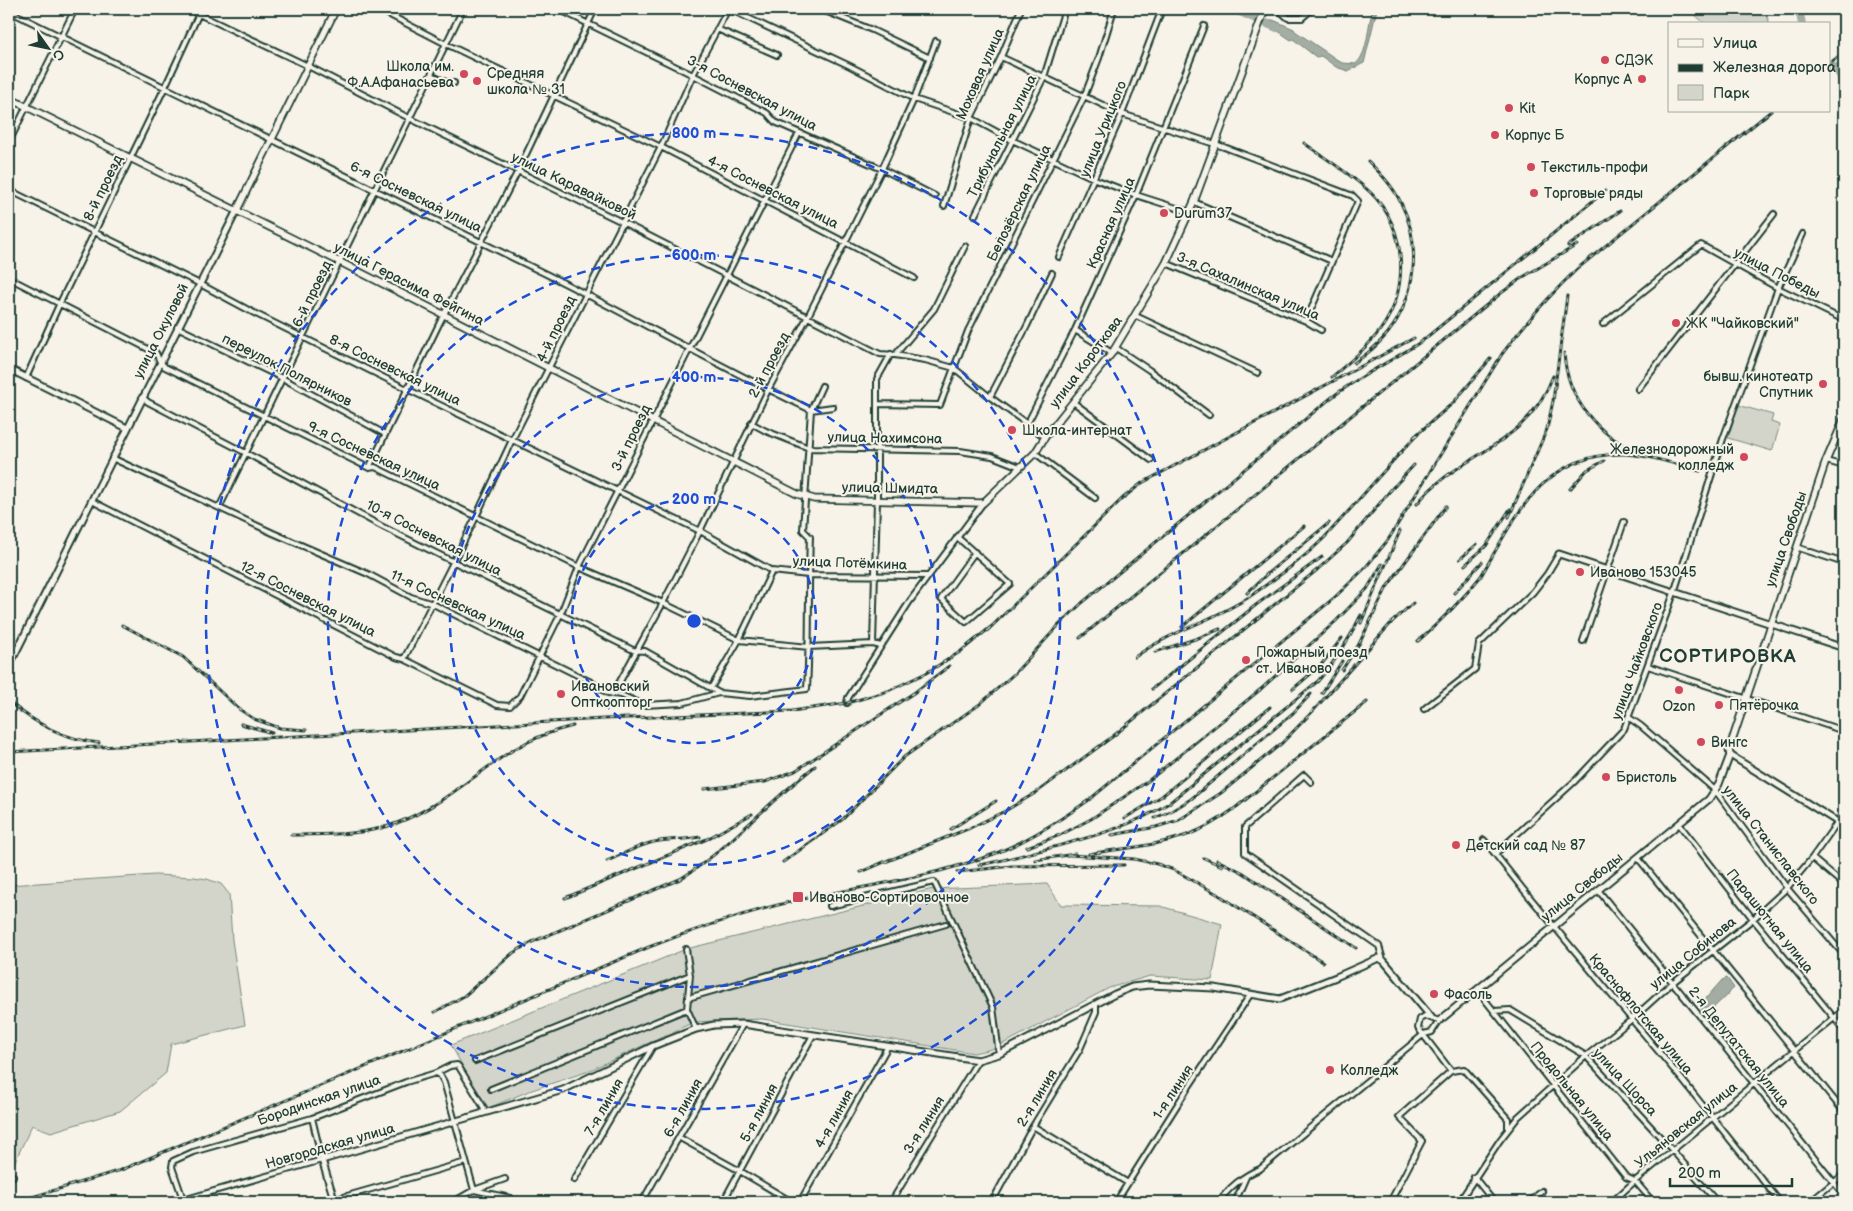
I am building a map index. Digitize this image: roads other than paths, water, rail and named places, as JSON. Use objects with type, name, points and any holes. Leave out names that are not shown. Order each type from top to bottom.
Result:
[{"type":"main road","name":"улица Окуловой","points":[[236,212],[336,9]]},
{"type":"main road","name":"улица Короткова","points":[[983,503],[1034,453],[1114,350],[1136,316],[1166,263],[1194,202],[1265,9]]},
{"type":"main road","name":"улица Герасима Фейгина","points":[[9,98],[340,262],[797,494]]},
{"type":"main road","name":"улица Свободы","points":[[1730,755],[1827,461],[1844,419]]},
{"type":"main road","name":"улица Свободы","points":[[1772,625],[1827,461],[1844,426]]},
{"type":"main road","name":"улица Шмидта","points":[[797,494],[814,499],[983,503]]},
{"type":"street","points":[[9,142],[75,9]]},
{"type":"street","name":"улица Каравайковой","points":[[188,9],[308,66],[409,118],[622,222],[880,354],[925,360],[954,368]]},
{"type":"street","name":"8-й проезд","points":[[26,378],[201,9]]},
{"type":"street","name":"4-я Сосневская улица","points":[[378,9],[446,44],[661,147],[763,201],[846,241],[914,278]]},
{"type":"street","name":"6-й проезд","points":[[218,508],[463,9]]},
{"type":"street","name":"3-я Сосневская улица","points":[[558,9],[767,113],[775,122],[882,169],[936,196]]},
{"type":"street","points":[[369,468],[444,315],[518,172],[595,9]]},
{"type":"street","points":[[728,9],[850,66],[914,99],[971,118],[1052,160],[1095,179],[1136,195],[1189,212]]},
{"type":"street","name":"4-й проезд","points":[[404,659],[433,604],[512,440],[661,147],[693,75],[728,9]]},
{"type":"street","points":[[820,9],[872,30],[930,58]]},
{"type":"street","name":"Моховая улица","points":[[944,206],[971,118],[1001,57],[1020,9]]},
{"type":"street","name":"Трибунальная улица","points":[[974,215],[1044,77],[1065,9]]},
{"type":"street","name":"Белозёрская улица","points":[[877,404],[940,405],[968,331],[1084,96],[1099,58],[1114,9]]},
{"type":"street","name":"улица Урицкого","points":[[1059,257],[1122,114],[1162,9]]},
{"type":"street","points":[[1278,9],[1288,18],[1302,18],[1312,9]]},
{"type":"street","name":"6-я Сосневская улица","points":[[9,11],[375,189],[586,294],[768,390],[811,410]]},
{"type":"street","name":"Красная улица","points":[[1027,424],[1075,330],[1136,195],[1204,26]]},
{"type":"street","points":[[717,30],[777,55]]},
{"type":"street","name":"2-й проезд","points":[[613,694],[700,531],[751,423],[808,316],[882,169],[914,99],[936,41]]},
{"type":"street","points":[[1001,57],[1122,114],[1224,147],[1353,196],[1358,201],[1306,321]]},
{"type":"street","points":[[431,75],[446,82],[454,83]]},
{"type":"street","name":"3-й проезд","points":[[516,701],[561,613],[579,567],[652,420],[799,133]]},
{"type":"street","name":"8-я Сосневская улица","points":[[9,190],[407,389],[700,531],[772,571]]},
{"type":"street","points":[[1194,202],[1332,261]]},
{"type":"street","name":"улица Окуловой","points":[[9,666],[92,501],[126,428],[236,212]]},
{"type":"street","points":[[1638,390],[1736,266],[1774,214]]},
{"type":"street","name":"улица Чайковского","points":[[1495,854],[1575,781],[1614,742],[1624,729],[1674,593],[1723,439],[1778,288],[1803,234]]},
{"type":"street","name":"улица Победы","points":[[1603,324],[1701,245],[1736,266],[1844,320]]},
{"type":"street","points":[[873,644],[877,501],[877,379],[893,355],[934,309],[965,246]]},
{"type":"street","name":"3-я Сахалинская улица","points":[[1166,263],[1306,321],[1322,330]]},
{"type":"street","points":[[990,397],[1052,273]]},
{"type":"street","name":"9-я Сосневская улица","points":[[9,278],[156,353],[160,362],[165,366],[263,416],[369,468],[375,467],[579,567],[663,603],[739,640]]},
{"type":"street","points":[[1136,316],[1258,373]]},
{"type":"street","name":"переулок Полярников","points":[[177,327],[282,378],[385,434]]},
{"type":"street","points":[[1075,330],[1149,370],[1209,415]]},
{"type":"street","points":[[954,368],[1045,437]]},
{"type":"street","points":[[9,369],[126,428]]},
{"type":"street","points":[[809,647],[808,575],[810,537],[802,530],[806,497],[811,410],[822,386]]},
{"type":"street","name":"10-я Сосневская улица","points":[[142,397],[170,414],[246,452],[381,526],[602,634],[637,650],[645,651],[719,693]]},
{"type":"street","points":[[1074,402],[1151,460]]},
{"type":"street","points":[[811,410],[833,408]]},
{"type":"street","name":"улица Нахимсона","points":[[751,423],[809,448],[960,450],[992,456],[1020,467]]},
{"type":"street","points":[[1034,453],[1096,498]]},
{"type":"street","name":"11-я Сосневская улица","points":[[112,458],[273,533],[368,574],[411,597],[433,604],[540,656],[608,693],[644,705],[682,703],[719,693],[750,696],[807,689],[809,647]]},
{"type":"street","points":[[1827,461],[1844,466]]},
{"type":"street","name":"12-я Сосневская улица","points":[[92,501],[396,657],[404,659],[496,705],[510,706],[516,701]]},
{"type":"street","name":"улица Короткова","points":[[846,703],[910,601],[983,503]]},
{"type":"street","points":[[1583,641],[1624,522]]},
{"type":"street","points":[[958,537],[1010,584],[966,622],[941,599],[974,552]]},
{"type":"street","points":[[1799,548],[1844,563]]},
{"type":"street","points":[[1424,709],[1475,669],[1479,644],[1533,592],[1559,554],[1844,648]]},
{"type":"street","points":[[711,688],[739,640],[772,571]]},
{"type":"street","name":"улица Потёмкина","points":[[772,571],[808,575],[928,576]]},
{"type":"street","points":[[739,640],[809,647],[873,644],[880,646]]},
{"type":"street","points":[[1648,666],[1844,731]]},
{"type":"street","name":"улица Станиславского","points":[[1628,717],[1716,790],[1787,888],[1844,955]]},
{"type":"street","points":[[1730,755],[1844,826]]},
{"type":"street","name":"улица Свободы","points":[[1436,1027],[1439,1021],[1478,991],[1553,926],[1709,799],[1716,790],[1730,755]]},
{"type":"street","points":[[1219,1202],[1223,1196],[1248,1174],[1260,1170],[1424,1034],[1432,1032],[1436,1027],[1435,1021],[1384,960],[1379,946],[1245,854],[1245,826],[1304,775],[1311,782]]},
{"type":"street","name":"улица Собинова","points":[[1459,1202],[1474,1177],[1518,1117],[1586,1056],[1712,950],[1753,919],[1787,888],[1812,858],[1844,812]]},
{"type":"street","name":"Парашютная улица","points":[[1679,824],[1753,919],[1844,1030]]},
{"type":"street","name":"Краснофлотская улица","points":[[1484,840],[1553,926],[1684,1082],[1780,1202]]},
{"type":"street","points":[[1638,858],[1844,1112]]},
{"type":"street","points":[[1812,858],[1844,885]]},
{"type":"street","points":[[830,906],[934,882],[993,1006],[999,1054]]},
{"type":"street","name":"2-я Депутатская улица","points":[[1598,890],[1844,1195]]},
{"type":"street","points":[[688,998],[946,924]]},
{"type":"street","points":[[686,949],[690,975],[687,1009],[696,1030]]},
{"type":"street","points":[[978,1060],[999,1054],[1132,987],[1149,985],[1214,988],[1280,999],[1378,958],[1384,960]]},
{"type":"street","points":[[475,1060],[690,975]]},
{"type":"street","name":"Продольная улица","points":[[1478,991],[1626,1177],[1635,1181],[1653,1202]]},
{"type":"street","name":"1-я линия","points":[[1116,1202],[1186,1091],[1250,995]]},
{"type":"street","name":"2-я линия","points":[[992,1202],[1033,1126],[1080,1049],[1096,1012],[1096,1005]]},
{"type":"street","points":[[491,1089],[687,1009]]},
{"type":"street","name":"улица Щорса","points":[[1494,1011],[1510,1010],[1586,1056],[1673,1150],[1717,1202]]},
{"type":"street","name":"Ульяновская улица","points":[[1612,1202],[1635,1181],[1844,1010]]},
{"type":"street","points":[[1439,1021],[1431,1017],[1422,1017],[1418,1022],[1418,1028],[1450,1071]]},
{"type":"street","name":"Новгородская улица","points":[[184,1201],[563,1090],[653,1046],[714,1025],[743,1024],[978,1060]]},
{"type":"street","name":"6-я линия","points":[[642,1202],[743,1024]]},
{"type":"street","name":"5-я линия","points":[[724,1202],[813,1035]]},
{"type":"street","name":"7-я линия","points":[[574,1180],[653,1046]]},
{"type":"street","name":"4-я линия","points":[[800,1202],[888,1046]]},
{"type":"street","name":"3-я линия","points":[[891,1202],[978,1060]]},
{"type":"street","name":"Бородинская улица","points":[[184,1201],[172,1167],[173,1161],[193,1152],[312,1118],[406,1082],[436,1073],[450,1066],[457,1065],[459,1067],[484,1108],[483,1113]]},
{"type":"street","points":[[1390,1202],[1422,1141],[1399,1118],[1450,1071],[1464,1069],[1508,1120],[1508,1129]]},
{"type":"street","points":[[436,1073],[440,1075],[444,1082],[474,1190]]},
{"type":"street","points":[[312,1118],[322,1160],[335,1201]]},
{"type":"street","points":[[1033,1126],[1128,1183]]},
{"type":"street","points":[[680,1138],[792,1202]]},
{"type":"street","points":[[326,1202],[335,1201],[466,1162]]},
{"type":"street","points":[[1235,1202],[1248,1174]]},
{"type":"street","points":[[1810,1202],[1844,1174]]},
{"type":"street","points":[[1474,1177],[1494,1202]]},
{"type":"street","points":[[453,1202],[474,1190],[506,1179]]},
{"type":"street","points":[[474,1190],[509,1200]]},
{"type":"street","points":[[1529,1202],[1542,1191]]},
{"type":"waterway","points":[[1233,9],[1277,28]]},
{"type":"waterway","points":[[1799,9],[1802,22]]},
{"type":"waterway","points":[[1835,67],[1844,82]]},
{"type":"railway","points":[[1841,42],[1844,39]]},
{"type":"railway","points":[[1830,63],[1844,52]]},
{"type":"railway","points":[[16,1202],[121,1170],[667,940],[723,921],[798,900],[897,881],[970,862],[1007,849],[1055,823],[1089,800],[1334,598],[1365,568],[1388,540],[1502,354],[1519,331],[1577,269],[1770,112]]},
{"type":"railway","points":[[1304,143],[1347,173],[1371,193],[1383,207],[1398,241],[1400,277],[1397,296],[1390,313],[1381,329],[1370,342],[1332,377]]},
{"type":"railway","points":[[1354,363],[1380,342],[1397,319],[1405,303],[1413,270],[1412,236],[1408,219],[1394,191],[1368,161]]},
{"type":"railway","points":[[783,862],[843,819],[904,757],[980,704],[1015,673],[1082,603],[1331,398],[1422,341],[1605,191]]},
{"type":"railway","points":[[1568,246],[1620,211]]},
{"type":"railway","points":[[1080,638],[1500,294],[1523,277],[1577,245]]},
{"type":"railway","points":[[1509,517],[1547,429],[1553,401],[1567,296]]},
{"type":"railway","points":[[987,631],[1123,498],[1142,483],[1414,338]]},
{"type":"railway","points":[[1564,353],[1566,370],[1571,386],[1587,414],[1611,437],[1640,453]]},
{"type":"railway","points":[[1414,437],[1454,402],[1491,358]]},
{"type":"railway","points":[[1417,504],[1434,486],[1452,472],[1509,435],[1526,420],[1541,401],[1553,376]]},
{"type":"railway","points":[[1135,657],[1163,640],[1221,613],[1249,597],[1297,562],[1324,538],[1419,433]]},
{"type":"railway","points":[[1418,641],[1451,610],[1481,576],[1519,512],[1534,494],[1550,478],[1570,465],[1593,457],[1630,454],[1700,471]]},
{"type":"railway","points":[[1570,489],[1587,470],[1604,461]]},
{"type":"railway","points":[[1390,491],[1414,465]]},
{"type":"railway","points":[[885,862],[970,828],[1005,811],[1037,792],[1112,737],[1317,570],[1347,543],[1394,486]]},
{"type":"railway","points":[[1342,670],[1359,644],[1387,587],[1446,506]]},
{"type":"railway","points":[[1465,565],[1486,546],[1510,509]]},
{"type":"railway","points":[[1247,593],[1268,573],[1329,523]]},
{"type":"railway","points":[[1182,627],[1304,526]]},
{"type":"railway","points":[[1361,623],[1400,531]]},
{"type":"railway","points":[[1460,559],[1477,544]]},
{"type":"railway","points":[[1152,689],[1256,605],[1322,557]]},
{"type":"railway","points":[[1454,593],[1482,562]]},
{"type":"railway","points":[[1027,847],[1060,835],[1091,819],[1148,781],[1261,689],[1336,621],[1367,589],[1382,564]]},
{"type":"railway","points":[[1112,835],[1156,827],[1179,820],[1221,793],[1282,743],[1393,621],[1413,603]]},
{"type":"railway","points":[[979,865],[997,862],[1096,835],[1141,818],[1169,803],[1318,681],[1342,650],[1361,615]]},
{"type":"railway","points":[[122,625],[183,657],[239,709],[254,719],[280,728],[306,730]]},
{"type":"railway","points":[[9,752],[604,719],[792,711],[847,703],[888,691],[926,673],[960,652],[992,626]]},
{"type":"railway","points":[[1155,652],[1220,629]]},
{"type":"railway","points":[[1293,689],[1321,665],[1342,638]]},
{"type":"railway","points":[[1322,693],[1342,661]]},
{"type":"railway","points":[[704,789],[765,782],[795,771],[915,692],[949,666]]},
{"type":"railway","points":[[1155,818],[1191,799],[1293,713],[1311,694]]},
{"type":"railway","points":[[9,702],[40,724],[74,738],[99,743]]},
{"type":"railway","points":[[1089,854],[1178,838],[1218,820],[1367,702]]},
{"type":"railway","points":[[1125,818],[1162,796],[1270,707]]},
{"type":"railway","points":[[241,724],[272,733]]},
{"type":"railway","points":[[291,835],[358,832],[397,823],[443,799],[520,746],[557,730],[573,726]]},
{"type":"railway","points":[[435,1012],[464,996],[513,953],[532,942],[690,873],[718,852],[815,766]]},
{"type":"railway","points":[[951,829],[996,801]]},
{"type":"railway","points":[[565,898],[707,839],[752,814]]},
{"type":"railway","points":[[607,861],[653,842],[700,837]]},
{"type":"railway","points":[[1035,860],[1075,854]]},
{"type":"railway","points":[[1070,855],[1134,859],[1174,870],[1219,895],[1323,962]]},
{"type":"railway","points":[[1204,858],[1222,866]]},
{"type":"railway","points":[[861,872],[891,859]]},
{"type":"railway","points":[[1217,860],[1242,872],[1356,948]]},
{"type":"railway","points":[[957,872],[1012,866],[1124,865]]},
{"type":"place","name":"СДЭК","points":[[1605,60]]},
{"type":"place","name":"Школа им. Ф.А.Афанасьева","points":[[464,74]]},
{"type":"place","name":"Корпус А","points":[[1642,79]]},
{"type":"place","name":"Средняя школа № 31","points":[[477,81]]},
{"type":"place","name":"Kit","points":[[1509,108]]},
{"type":"place","name":"Корпус Б","points":[[1495,135]]},
{"type":"place","name":"Текстиль-профи","points":[[1531,167]]},
{"type":"place","name":"Торговые ряды","points":[[1534,193]]},
{"type":"place","name":"Durum37","points":[[1164,213]]},
{"type":"place","name":"ЖК \"Чайковский\"","points":[[1676,323]]},
{"type":"place","name":"бывш. кинотеатр Спутник","points":[[1823,384]]},
{"type":"place","name":"Школа-интернат","points":[[1012,430]]},
{"type":"place","name":"Железнодорожный колледж","points":[[1744,457]]},
{"type":"place","name":"Иваново 153045","points":[[1580,572]]},
{"type":"place","name":"Пожарный поезд ст. Иваново","points":[[1246,660]]},
{"type":"place","name":"Ozon","points":[[1679,690]]},
{"type":"place","name":"Ивановский Опткоопторг","points":[[561,694]]},
{"type":"place","name":"Пятёрочка","points":[[1719,705]]},
{"type":"place","name":"Вингс","points":[[1701,742]]},
{"type":"place","name":"Бристоль","points":[[1606,777]]},
{"type":"place","name":"Детский сад № 87","points":[[1456,845]]},
{"type":"place","name":"Иваново-Сортировочное","points":[[798,897]]},
{"type":"place","name":"Фасоль","points":[[1434,994]]},
{"type":"place","name":"Колледж","points":[[1330,1070]]},
{"type":"district","name":"СОРТИРОВКА","points":[[1728,656]]}]
